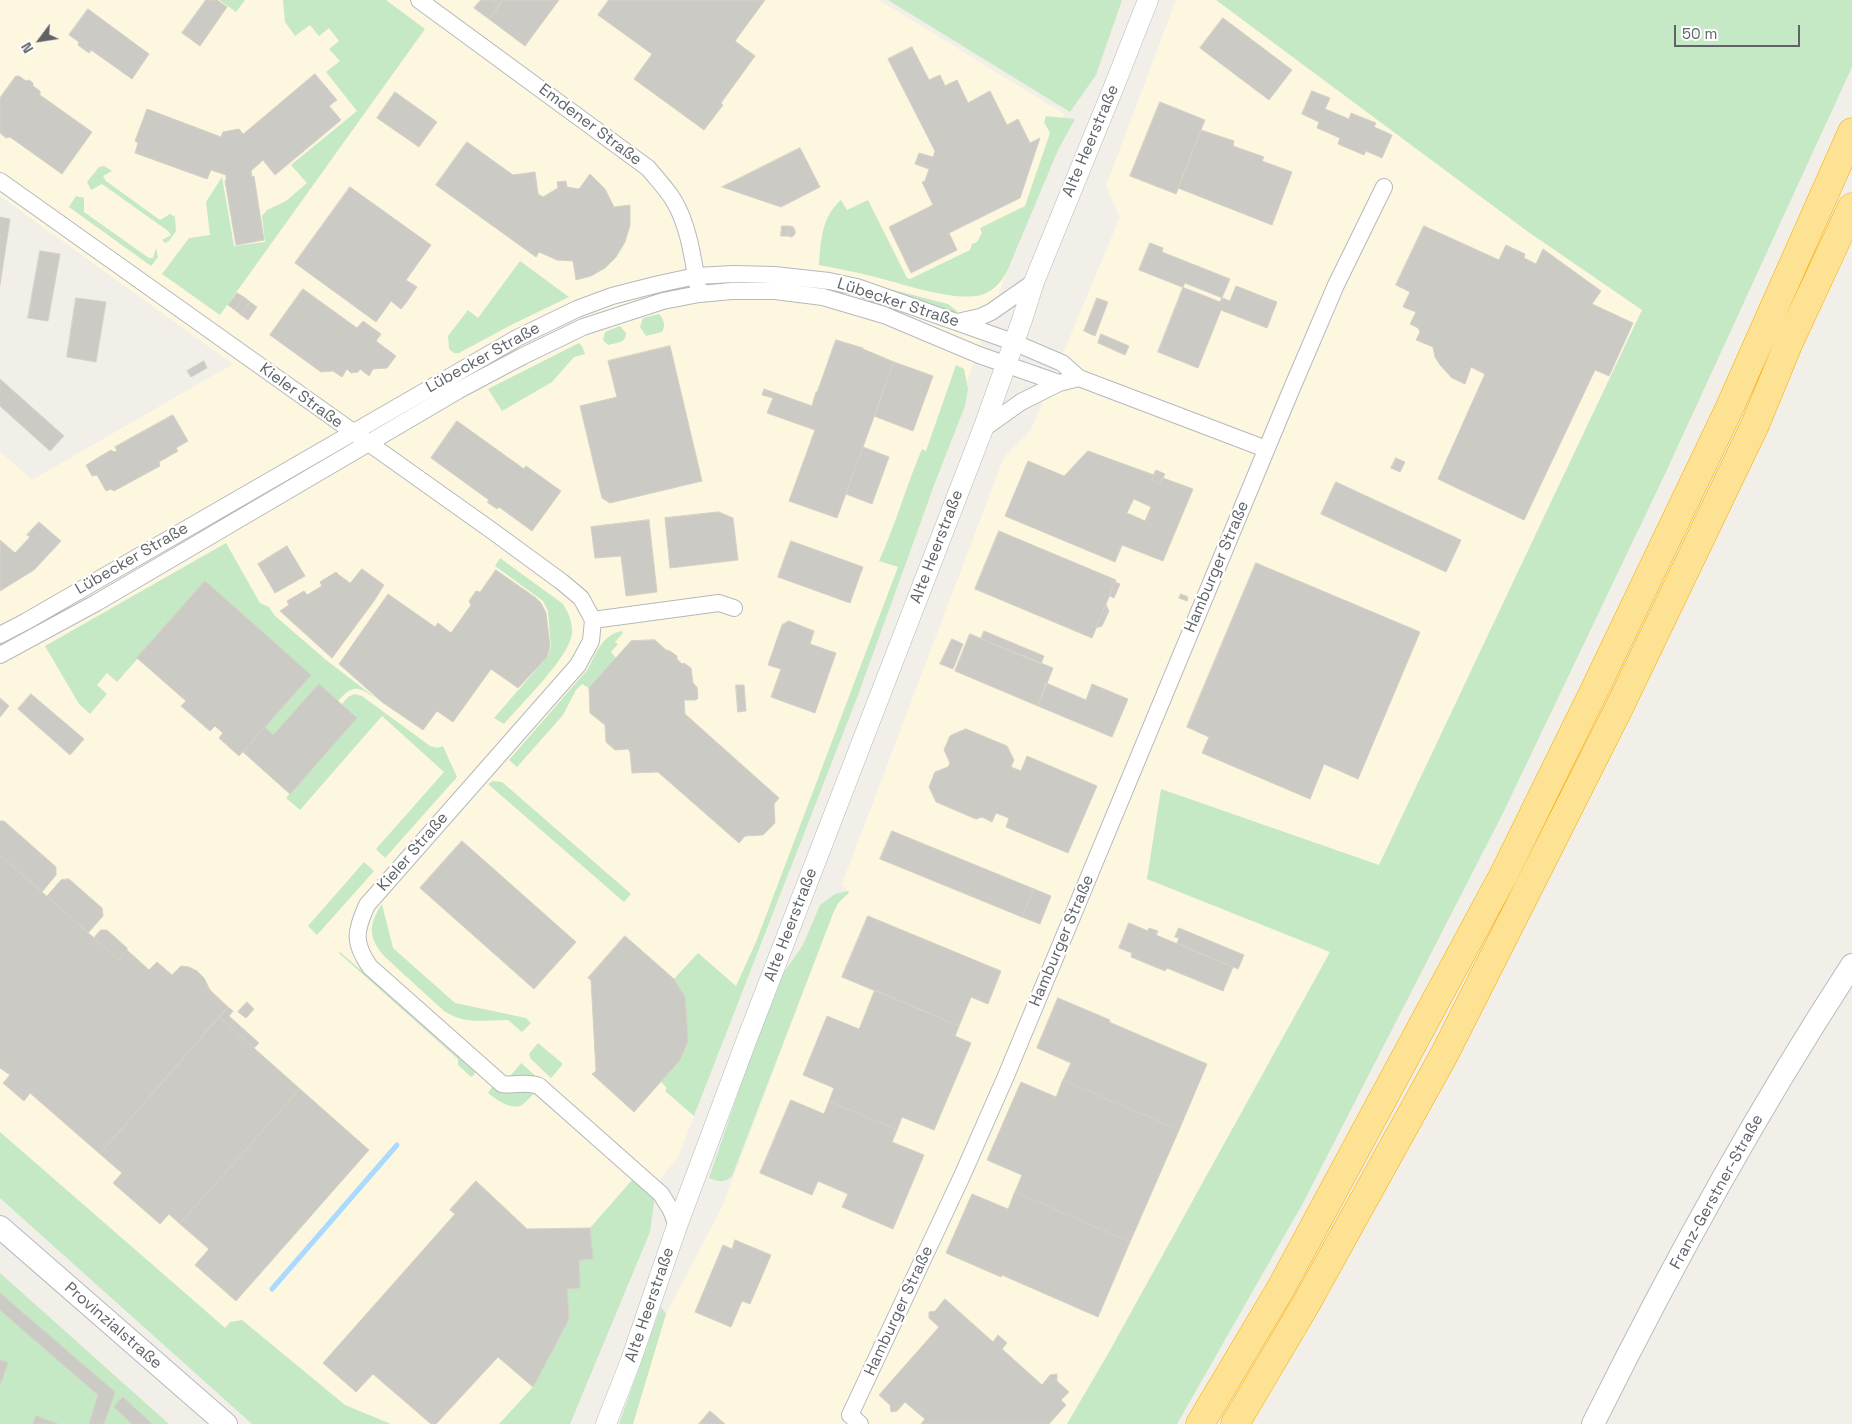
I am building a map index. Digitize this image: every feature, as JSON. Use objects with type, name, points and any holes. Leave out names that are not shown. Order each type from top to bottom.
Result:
[{"type":"highway","points":[[1200,1424],[1281,1288],[1504,874],[1600,680],[1729,409],[1852,132]]},
{"type":"highway","points":[[1235,1424],[1306,1304],[1444,1055],[1526,895],[1620,706],[1755,425],[1790,340],[1852,206]]},
{"type":"main road","name":"Franz-Gerstner-Straße","points":[[1593,1424],[1632,1346],[1710,1201],[1806,1036],[1852,965]]},
{"type":"main road","name":"Provinzialstraße","points":[[0,1227],[226,1424]]},
{"type":"street","name":"Emdener Straße","points":[[419,0],[648,168],[675,202],[696,276],[699,294]]},
{"type":"street","name":"Alte Heerstraße","points":[[606,1424],[747,1039],[983,429],[1034,282],[1103,116],[1148,0]]},
{"type":"street","name":"Kieler Straße","points":[[0,181],[562,582],[581,598],[593,620],[591,641],[578,665],[367,905],[360,920],[357,934],[360,953],[370,967],[502,1084],[528,1083],[540,1086],[660,1194],[671,1210],[677,1226]]},
{"type":"street","name":"Hamburger Straße","points":[[860,1424],[850,1415],[962,1176],[1006,1076],[1266,449],[1336,285],[1384,187]]},
{"type":"street","name":"Lübecker Straße","points":[[0,635],[478,359],[545,324],[612,296],[696,276],[734,274],[774,275],[829,281],[857,287],[1014,342]]},
{"type":"street","points":[[957,322],[980,317],[991,312],[1034,282]]},
{"type":"street","name":"Lübecker Straße","points":[[0,655],[96,603],[459,390],[583,327],[663,301],[699,294],[732,291],[775,291],[823,297],[884,315],[979,355],[1006,364]]},
{"type":"street","points":[[1014,342],[1062,363],[1079,378],[1266,449]]},
{"type":"street","points":[[1006,364],[1059,383]]},
{"type":"street","points":[[983,429],[1021,402],[1059,383],[1079,378]]},
{"type":"street","points":[[593,620],[719,603],[734,608]]},
{"type":"shaded area","points":[[0,0],[879,0],[1064,114],[967,381],[965,405],[775,909],[678,1157],[662,1177],[635,1228],[537,1424],[295,1424],[226,1328],[0,1132],[0,452],[32,480],[233,364],[0,196]]},
{"type":"shaded area","points":[[1176,0],[1216,0],[1527,231],[1642,310],[1379,865],[1161,790],[1147,879],[1331,952],[1108,1354],[1067,1424],[633,1424],[666,1314],[723,1205],[834,911],[839,902],[849,893],[842,884],[1004,457],[1031,430],[1120,217],[1106,186]]},
{"type":"green space","points":[[219,0],[245,0],[236,12]]},
{"type":"green space","points":[[283,0],[386,0],[425,29],[220,315],[162,274],[189,238],[210,235],[206,202],[222,177],[234,246],[265,242],[262,216],[267,210],[286,201],[307,183],[291,165],[357,111],[326,72],[340,61],[329,49],[339,41],[329,28],[319,36],[310,25],[295,36],[285,22]]},
{"type":"green space","points":[[888,0],[1122,0],[1096,75],[1070,112]]},
{"type":"green space","points":[[1216,0],[1852,0],[1852,67],[1665,474],[1503,813],[1303,1203],[1177,1424],[1067,1424],[1108,1354],[1330,952],[1147,879],[1161,789],[1379,865],[1642,310],[1527,231]]},
{"type":"green space","points":[[1046,116],[1075,119],[1058,150],[1008,269],[1001,281],[990,291],[970,297],[943,294],[819,265],[823,230],[829,214],[841,200],[847,210],[868,200],[907,278],[910,279],[970,250],[972,244],[977,242],[982,233],[980,228],[1025,206],[1050,133],[1044,122]]},
{"type":"green space","points":[[104,166],[112,171],[103,176],[106,181],[160,220],[170,214],[175,217],[176,231],[169,241],[165,243],[162,240],[171,235],[168,231],[102,184],[91,190],[87,182],[99,167]]},
{"type":"green space","points":[[76,196],[84,198],[84,212],[149,258],[153,258],[156,248],[158,257],[151,266],[69,207]]},
{"type":"green space","points":[[520,261],[569,297],[459,353],[454,353],[449,349],[448,336],[468,310],[478,318]]},
{"type":"green space","points":[[870,284],[948,304],[957,311],[956,313],[945,310]]},
{"type":"green space","points":[[659,314],[664,323],[662,332],[646,336],[640,327],[643,318]]},
{"type":"green space","points":[[620,326],[626,333],[626,336],[620,342],[608,345],[603,340],[605,332]]},
{"type":"green space","points":[[579,343],[585,354],[574,357],[552,382],[502,411],[488,389]]},
{"type":"green space","points":[[956,365],[964,369],[968,389],[965,406],[858,695],[694,1116],[665,1091],[667,1088],[661,1082],[680,1060],[688,1041],[685,997],[674,979],[698,953],[736,986],[756,942],[898,567],[879,561],[922,449],[926,451]]},
{"type":"green space","points":[[226,543],[260,603],[269,607],[274,615],[326,660],[377,699],[361,690],[352,689],[338,701],[319,684],[273,735],[265,727],[205,582],[117,682],[107,673],[97,685],[107,694],[90,714],[79,704],[45,646]]},
{"type":"green space","points":[[500,558],[563,604],[572,625],[569,643],[563,655],[504,724],[494,718],[548,656],[551,647],[548,611],[543,601],[495,566]]},
{"type":"green space","points":[[622,631],[623,633],[615,642],[618,644],[611,652],[616,658],[589,688],[582,684],[576,690],[563,715],[517,767],[509,760],[588,669],[605,640],[615,633]]},
{"type":"green space","points":[[354,694],[362,696],[430,746],[438,748],[443,746],[457,777],[385,858],[376,849],[444,772],[382,716],[300,810],[286,798],[357,718],[342,704],[348,697]]},
{"type":"green space","points":[[493,781],[502,782],[631,894],[624,902],[488,784]]},
{"type":"green space","points":[[364,862],[374,871],[317,935],[308,926]]},
{"type":"green space","points":[[848,891],[849,893],[839,902],[834,911],[732,1176],[722,1181],[709,1178],[755,1044],[782,975],[803,945],[820,905],[835,894]]},
{"type":"green space","points":[[382,904],[393,948],[455,1003],[526,1018],[531,1023],[522,1032],[508,1020],[467,1020],[444,1011],[385,957],[375,944],[372,925]]},
{"type":"green space","points":[[340,952],[476,1070],[474,1075],[471,1077],[458,1065],[458,1059]]},
{"type":"green space","points":[[538,1043],[563,1064],[551,1078],[531,1059],[529,1054]]},
{"type":"green space","points":[[521,1063],[540,1080],[507,1080]]},
{"type":"green space","points":[[493,1086],[506,1092],[532,1089],[655,1195],[650,1232],[570,1424],[499,1424],[533,1387],[569,1319],[567,1289],[580,1288],[579,1260],[593,1259],[590,1228],[633,1179],[534,1094],[522,1105],[513,1106],[504,1104],[488,1093]]},
{"type":"green space","points":[[0,1132],[225,1328],[230,1322],[242,1320],[345,1405],[391,1424],[252,1424],[0,1198]]},
{"type":"green space","points":[[0,1273],[169,1424],[0,1424]]},
{"type":"green space","points":[[661,1307],[666,1314],[633,1424],[619,1424]]},
{"type":"building","points":[[206,0],[217,0],[227,7],[200,46],[182,33]]},
{"type":"building","points":[[481,0],[493,0],[500,5],[489,19],[474,8]]},
{"type":"building","points":[[493,0],[503,0],[500,5]]},
{"type":"building","points":[[503,0],[559,0],[525,46],[489,19]]},
{"type":"building","points":[[609,0],[765,0],[735,41],[755,56],[704,130],[634,79],[652,54],[598,15]]},
{"type":"building","points":[[88,9],[149,54],[132,79],[91,50],[89,53],[69,35]]},
{"type":"building","points":[[1223,18],[1292,70],[1269,100],[1200,48]]},
{"type":"building","points":[[912,47],[929,80],[940,75],[945,86],[957,80],[968,103],[990,91],[1007,125],[1018,119],[1030,143],[1040,138],[1020,198],[949,233],[957,250],[911,273],[889,227],[933,205],[922,182],[925,181],[929,169],[915,164],[919,153],[933,157],[935,151],[888,59]]},
{"type":"building","points":[[315,74],[337,100],[329,106],[341,120],[275,175],[263,160],[251,171],[252,177],[254,176],[264,240],[236,245],[225,181],[226,175],[211,170],[207,179],[135,153],[138,143],[135,141],[147,109],[221,137],[223,132],[239,129],[243,134]]},
{"type":"building","points":[[16,76],[26,81],[29,80],[40,91],[40,95],[92,132],[62,174],[10,137],[6,138],[0,133],[0,98]]},
{"type":"building","points":[[1312,91],[1330,98],[1325,109],[1349,119],[1351,113],[1376,123],[1374,127],[1392,135],[1382,158],[1366,151],[1364,155],[1338,144],[1340,138],[1317,128],[1319,122],[1302,114]]},
{"type":"building","points":[[395,92],[437,122],[419,147],[377,118]]},
{"type":"building","points":[[1160,102],[1205,120],[1176,194],[1130,176]]},
{"type":"building","points":[[1201,130],[1234,141],[1233,146],[1264,157],[1262,161],[1292,172],[1272,225],[1178,188]]},
{"type":"building","points":[[467,142],[513,175],[535,172],[538,194],[543,197],[558,188],[557,182],[566,181],[567,187],[579,189],[590,174],[605,189],[614,207],[630,205],[630,225],[625,242],[616,257],[605,268],[591,276],[576,280],[573,261],[557,260],[539,252],[536,257],[436,185]]},
{"type":"building","points":[[800,148],[820,187],[781,207],[722,187]]},
{"type":"building","points":[[350,187],[431,245],[406,280],[417,287],[406,303],[401,309],[391,301],[376,322],[295,263]]},
{"type":"building","points":[[0,217],[10,219],[0,285]]},
{"type":"building","points":[[782,226],[789,226],[788,236],[781,236]]},
{"type":"building","points":[[789,226],[795,230],[795,234],[792,237],[788,236]]},
{"type":"building","points":[[1424,226],[1499,260],[1506,245],[1525,254],[1524,258],[1536,264],[1543,249],[1601,291],[1592,304],[1633,323],[1609,376],[1595,370],[1524,520],[1438,479],[1485,374],[1471,367],[1465,384],[1452,378],[1435,357],[1433,347],[1416,340],[1420,332],[1418,328],[1410,324],[1416,312],[1403,307],[1410,292],[1396,285]]},
{"type":"building","points":[[1150,243],[1163,248],[1162,252],[1230,279],[1220,302],[1139,270]]},
{"type":"building","points":[[40,251],[60,254],[48,321],[28,318]]},
{"type":"building","points":[[1185,283],[1230,301],[1236,286],[1277,302],[1267,328],[1221,310],[1198,368],[1158,352]]},
{"type":"building","points":[[303,289],[357,328],[363,321],[381,334],[376,341],[396,356],[387,368],[373,369],[369,376],[360,369],[358,372],[351,373],[347,369],[342,377],[333,371],[321,372],[270,335]]},
{"type":"building","points":[[237,293],[244,297],[235,310],[228,305]]},
{"type":"building","points":[[244,297],[250,302],[241,315],[235,310]]},
{"type":"building","points":[[76,298],[106,302],[96,362],[67,357]]},
{"type":"building","points":[[1097,298],[1108,302],[1095,336],[1084,331]]},
{"type":"building","points":[[250,302],[257,307],[248,320],[241,315]]},
{"type":"building","points":[[1101,334],[1129,346],[1125,355],[1098,343]]},
{"type":"building","points":[[836,340],[863,348],[894,362],[837,518],[789,501],[815,430],[767,413],[773,398],[762,395],[764,389],[812,406]]},
{"type":"building","points":[[670,346],[702,481],[610,503],[602,498],[580,406],[617,397],[608,361]]},
{"type":"building","points":[[204,361],[207,368],[191,377],[187,371]]},
{"type":"building","points":[[894,362],[933,376],[913,431],[874,416]]},
{"type":"building","points":[[0,379],[64,436],[50,451],[0,406]]},
{"type":"building","points":[[173,415],[188,441],[176,448],[178,451],[159,462],[160,466],[114,491],[111,489],[106,491],[97,475],[92,476],[86,465],[111,450],[117,451],[115,447]]},
{"type":"building","points":[[457,421],[524,469],[526,466],[561,491],[532,531],[499,507],[497,509],[487,502],[489,500],[431,458]]},
{"type":"building","points":[[863,447],[889,457],[872,504],[846,494]]},
{"type":"building","points":[[1088,451],[1154,475],[1152,480],[1160,484],[1163,478],[1193,489],[1163,561],[1122,545],[1115,562],[1005,516],[1028,461],[1064,476]],"holes":[[[1134,499],[1151,507],[1145,521],[1127,513]]]},
{"type":"building","points":[[1396,458],[1405,462],[1400,472],[1391,468]]},
{"type":"building","points":[[1156,470],[1165,474],[1160,484],[1152,480]]},
{"type":"building","points":[[1336,482],[1461,540],[1446,572],[1321,514]]},
{"type":"building","points":[[719,512],[733,518],[738,560],[670,568],[665,518]]},
{"type":"building","points":[[649,520],[657,592],[626,596],[621,556],[595,558],[591,527]]},
{"type":"building","points":[[39,522],[61,541],[34,570],[0,591],[0,540],[15,553],[30,537],[27,535]]},
{"type":"building","points":[[999,531],[1116,580],[1092,638],[975,589]]},
{"type":"building","points":[[791,541],[863,567],[850,603],[778,577]]},
{"type":"building","points":[[287,546],[305,576],[275,593],[258,564]]},
{"type":"building","points":[[1256,563],[1420,632],[1358,779],[1324,764],[1310,799],[1202,753],[1209,737],[1187,727]]},
{"type":"building","points":[[362,569],[384,585],[332,658],[280,611],[289,605],[287,601],[304,591],[307,595],[322,586],[320,582],[336,572],[350,583]]},
{"type":"building","points":[[496,570],[536,598],[546,613],[550,646],[547,657],[518,688],[491,669],[453,722],[437,711],[423,730],[382,702],[339,664],[388,594],[435,627],[438,623],[451,633],[471,605],[469,601],[476,591],[480,592]]},
{"type":"building","points":[[205,581],[311,675],[239,756],[219,738],[223,733],[215,726],[210,731],[181,706],[186,701],[137,658]]},
{"type":"building","points":[[1115,582],[1120,584],[1114,598],[1110,596]]},
{"type":"building","points":[[1181,594],[1188,597],[1187,601],[1179,598]]},
{"type":"building","points":[[1106,605],[1109,611],[1102,626],[1096,628]]},
{"type":"building","points":[[789,621],[814,631],[810,644],[836,653],[815,713],[771,697],[781,669],[768,665],[782,625]]},
{"type":"building","points":[[984,631],[1044,656],[1041,664],[981,639]]},
{"type":"building","points":[[970,634],[1053,668],[1038,706],[955,671]]},
{"type":"building","points":[[952,639],[963,644],[953,669],[940,664]]},
{"type":"building","points":[[655,640],[666,650],[677,656],[677,659],[682,664],[684,663],[691,668],[693,683],[697,687],[698,698],[696,700],[684,700],[685,714],[779,798],[774,804],[775,823],[763,835],[745,836],[739,843],[658,772],[632,773],[628,749],[615,750],[606,742],[605,725],[590,713],[589,688],[631,641]]},
{"type":"building","points":[[1046,683],[1086,700],[1092,684],[1128,699],[1112,737],[1038,706]]},
{"type":"building","points":[[319,684],[357,718],[290,794],[243,752],[265,727],[273,735]]},
{"type":"building","points":[[736,685],[744,685],[746,711],[738,712]]},
{"type":"building","points":[[31,694],[84,739],[70,755],[18,709]]},
{"type":"building","points":[[0,698],[9,706],[0,717]]},
{"type":"building","points":[[966,729],[1007,746],[1014,760],[1011,767],[1021,771],[1027,756],[1097,786],[1068,853],[1006,827],[1009,818],[996,813],[992,822],[982,817],[976,819],[936,802],[929,787],[935,772],[948,767],[950,763],[944,750],[950,736]]},
{"type":"building","points":[[0,821],[4,821],[56,867],[56,875],[42,892],[0,855]]},
{"type":"building","points":[[892,831],[1034,889],[1022,917],[880,859]]},
{"type":"building","points":[[462,841],[576,942],[534,989],[420,888]]},
{"type":"building","points":[[0,855],[119,960],[127,950],[149,970],[157,962],[172,975],[181,966],[189,967],[197,971],[204,978],[210,990],[228,1007],[100,1154],[30,1093],[24,1101],[3,1083],[10,1075],[0,1068]]},
{"type":"building","points":[[69,879],[102,908],[103,916],[88,933],[47,896],[61,880]]},
{"type":"building","points":[[1034,889],[1051,896],[1040,924],[1022,917]]},
{"type":"building","points":[[868,916],[1001,971],[988,1004],[971,997],[959,1026],[842,977]]},
{"type":"building","points":[[1129,923],[1148,931],[1149,928],[1158,931],[1156,935],[1233,967],[1223,991],[1167,968],[1165,971],[1131,957],[1132,953],[1119,948]]},
{"type":"building","points":[[1179,928],[1244,955],[1238,969],[1177,943],[1179,938],[1175,937]]},
{"type":"building","points":[[101,930],[107,930],[127,948],[119,960],[94,938]]},
{"type":"building","points":[[625,936],[674,979],[685,997],[688,1041],[680,1060],[634,1112],[592,1074],[596,1071],[591,980],[588,978]]},
{"type":"building","points":[[875,990],[959,1026],[955,1036],[971,1043],[934,1130],[902,1117],[897,1130],[829,1101],[834,1088],[803,1075],[827,1016],[859,1029]]},
{"type":"building","points":[[1058,998],[1207,1064],[1179,1130],[1063,1080],[1071,1063],[1037,1048]]},
{"type":"building","points":[[247,1002],[254,1009],[246,1018],[238,1012]]},
{"type":"building","points":[[228,1007],[233,1011],[229,1016],[259,1043],[254,1048],[219,1017]]},
{"type":"building","points":[[219,1017],[300,1089],[180,1224],[169,1214],[160,1224],[113,1183],[122,1173],[100,1154]]},
{"type":"building","points":[[1063,1080],[1179,1130],[1130,1242],[1015,1192],[1022,1175],[987,1160],[1021,1082],[1056,1097]]},
{"type":"building","points":[[300,1089],[369,1150],[236,1301],[195,1265],[209,1249],[180,1224]]},
{"type":"building","points":[[791,1100],[824,1114],[829,1101],[897,1130],[892,1142],[924,1155],[893,1229],[842,1207],[848,1194],[818,1181],[812,1195],[760,1173]]},
{"type":"building","points":[[476,1181],[527,1229],[590,1228],[593,1259],[579,1260],[580,1288],[567,1289],[569,1319],[533,1387],[498,1357],[436,1424],[431,1424],[373,1374],[356,1392],[323,1363],[455,1214],[450,1210]]},
{"type":"building","points":[[1015,1192],[1130,1242],[1098,1317],[946,1253],[972,1194],[1008,1209]]},
{"type":"building","points":[[735,1240],[771,1255],[750,1304],[742,1301],[731,1327],[695,1312],[723,1245],[732,1249]]},
{"type":"building","points":[[0,1293],[115,1392],[104,1424],[89,1424],[98,1395],[0,1310]]},
{"type":"building","points":[[945,1299],[993,1342],[998,1335],[1007,1343],[1002,1349],[1042,1385],[1050,1375],[1057,1374],[1057,1381],[1069,1392],[1061,1400],[1066,1405],[1049,1424],[921,1424],[925,1419],[905,1402],[897,1411],[891,1412],[890,1405],[879,1395],[939,1327],[929,1318],[929,1312],[935,1311]]},
{"type":"building","points":[[0,1360],[8,1363],[0,1385]]},
{"type":"building","points":[[123,1397],[152,1424],[132,1424],[114,1407]]},
{"type":"building","points":[[710,1411],[725,1424],[699,1424]]},
{"type":"building","points":[[36,1416],[58,1424],[33,1424]]},
{"type":"waterway","points":[[272,1289],[397,1145]]}]
